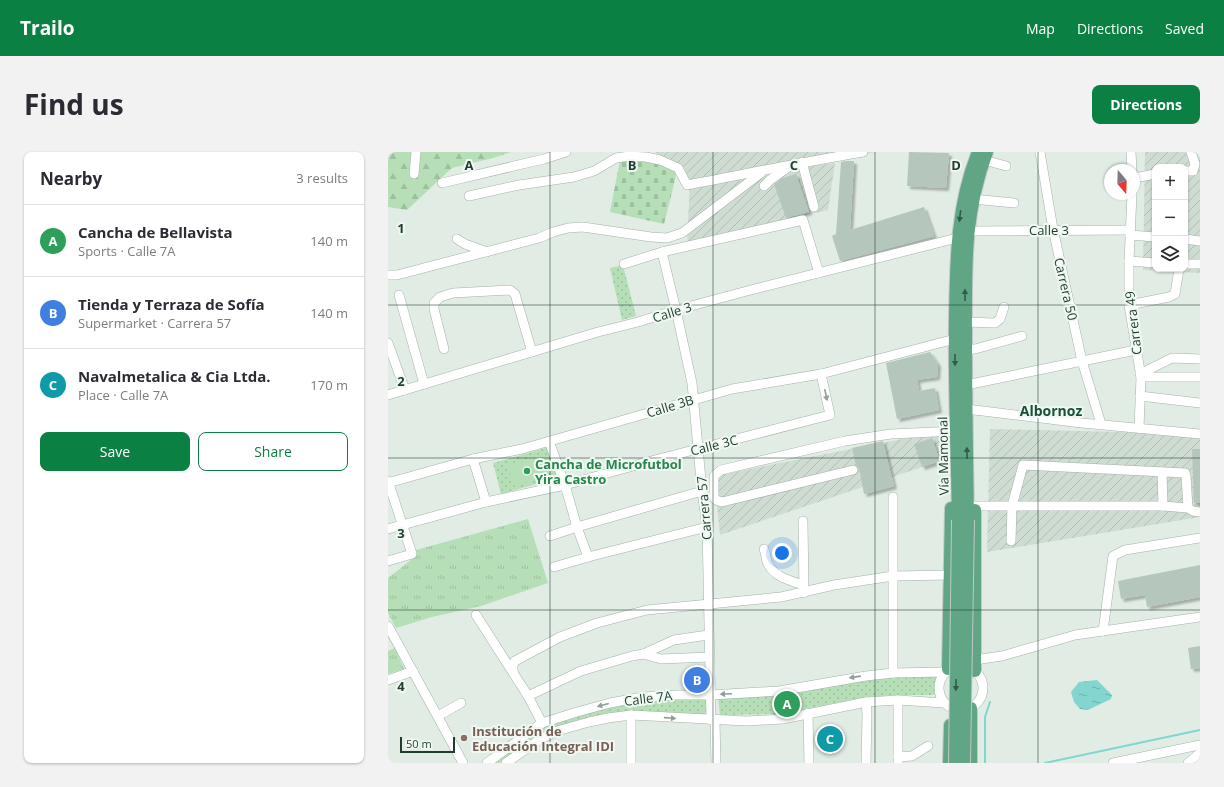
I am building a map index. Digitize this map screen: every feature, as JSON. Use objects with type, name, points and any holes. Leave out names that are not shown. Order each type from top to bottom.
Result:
[{"type":"main road","name":"Vía Mamonal","points":[[964,763],[962,477],[966,409],[966,259],[972,198],[983,155]]},
{"type":"main road","name":"Vía Mamonal","points":[[962,477],[956,431],[955,339],[958,238],[961,210],[966,188],[983,155]]},
{"type":"main road","points":[[962,477],[975,506],[975,665]]},
{"type":"main road","points":[[946,671],[951,505],[962,477]]},
{"type":"main road","name":"Vía Mamonal","points":[[955,763],[963,520]]},
{"type":"main road","points":[[947,706],[949,763]]},
{"type":"main road","points":[[971,708],[971,763]]},
{"type":"street","points":[[414,174],[416,152]]},
{"type":"street","points":[[442,183],[544,159],[566,152]]},
{"type":"street","points":[[469,196],[519,185],[574,177],[594,171],[616,158],[629,156],[658,156],[678,168],[687,185],[764,171],[802,162],[863,152]]},
{"type":"street","name":"Carrera 50","points":[[1040,152],[1053,230],[1082,361],[1101,424]]},
{"type":"street","points":[[1131,152],[1132,164]]},
{"type":"street","points":[[1188,171],[1193,170],[1195,164],[1191,152]]},
{"type":"street","points":[[983,155],[1006,166]]},
{"type":"street","points":[[802,162],[814,207]]},
{"type":"street","points":[[764,186],[791,165]]},
{"type":"street","points":[[388,275],[397,275],[487,252],[539,238],[568,228],[583,228],[667,238],[682,233],[764,171]]},
{"type":"street","points":[[1140,177],[1152,175]]},
{"type":"street","points":[[972,198],[1014,203]]},
{"type":"street","name":"Carrera 49","points":[[1132,200],[1129,305],[1140,376],[1139,428]]},
{"type":"street","points":[[624,264],[662,252],[803,220],[818,273]]},
{"type":"street","name":"Calle 3","points":[[968,231],[1053,230],[1130,232],[1152,236]]},
{"type":"street","name":"Calle 3","points":[[389,391],[405,390],[676,310],[958,238]]},
{"type":"street","points":[[457,239],[465,244],[487,252]]},
{"type":"street","points":[[1188,239],[1200,241]]},
{"type":"street","name":"Carrera 57","points":[[662,252],[692,383],[694,399],[702,491],[707,527],[708,635],[713,720]]},
{"type":"street","points":[[1129,261],[1152,263]]},
{"type":"street","points":[[1188,264],[1200,264]]},
{"type":"street","points":[[1129,305],[1169,298],[1175,294],[1179,272]]},
{"type":"street","points":[[444,349],[434,309],[434,303],[440,297],[453,293],[510,290],[515,294],[532,352]]},
{"type":"street","points":[[399,295],[424,384]]},
{"type":"street","points":[[966,322],[995,323],[1000,319],[1004,307]]},
{"type":"street","points":[[966,350],[975,349],[1022,336]]},
{"type":"street","name":"Calle 3B","points":[[388,482],[473,459],[522,449],[732,389],[821,374],[955,339]]},
{"type":"street","points":[[388,343],[405,390]]},
{"type":"street","points":[[966,385],[1136,350]]},
{"type":"street","points":[[1140,376],[1172,358],[1200,359]]},
{"type":"street","name":"Calle 3C","points":[[388,529],[486,502],[565,485],[830,415],[821,374]]},
{"type":"street","points":[[1140,376],[1200,377]]},
{"type":"street","points":[[1140,396],[1200,403]]},
{"type":"street","points":[[966,409],[1082,423],[1200,434]]},
{"type":"street","points":[[853,470],[722,502],[714,498],[714,476],[721,470],[845,441],[884,435],[956,431]]},
{"type":"street","points":[[549,441],[588,556]]},
{"type":"street","points":[[473,459],[486,502]]},
{"type":"street","points":[[1011,541],[1012,506],[1023,465],[1185,473],[1188,508]]},
{"type":"street","points":[[1162,472],[1163,506]]},
{"type":"street","points":[[388,482],[412,554],[388,561]]},
{"type":"street","points":[[550,536],[702,491]]},
{"type":"street","points":[[893,497],[893,673]]},
{"type":"street","points":[[975,506],[1163,506],[1188,508],[1193,511],[1200,512]]},
{"type":"street","points":[[803,521],[804,589]]},
{"type":"street","points":[[554,567],[588,556],[707,527]]},
{"type":"street","points":[[1103,631],[1113,556],[1125,550],[1200,538]]},
{"type":"street","points":[[764,549],[769,566],[775,572],[786,580],[804,589]]},
{"type":"street","points":[[513,672],[513,665],[515,661],[560,637],[598,623],[647,610],[708,603],[758,600],[804,589],[893,576],[950,575]]},
{"type":"street","points":[[476,615],[528,696],[542,723]]},
{"type":"street","points":[[975,665],[982,681],[982,693],[980,699],[971,708],[964,710],[957,710],[947,706],[940,698],[938,684],[940,678],[946,671],[953,667],[975,665],[1075,635],[1200,617]]},
{"type":"street","points":[[388,626],[463,763]]},
{"type":"street","points":[[528,696],[581,671],[643,654],[674,640],[708,635]]},
{"type":"street","points":[[643,654],[661,659],[709,657]]},
{"type":"street","points":[[388,680],[413,671]]},
{"type":"street","name":"Calle 7A","points":[[487,763],[542,723],[610,703],[643,697],[779,691],[841,679],[893,673],[946,671]]},
{"type":"street","points":[[898,700],[898,760],[912,756],[928,746]]},
{"type":"street","name":"Calle 7A","points":[[506,763],[539,740],[557,731],[589,722],[631,715],[746,721],[783,719],[866,702],[898,700],[947,706]]},
{"type":"street","points":[[866,702],[866,763]]},
{"type":"street","points":[[438,716],[461,703]]},
{"type":"street","points":[[808,713],[809,763]]},
{"type":"street","points":[[631,715],[631,763]]},
{"type":"street","points":[[713,720],[716,763]]},
{"type":"street","points":[[1114,763],[1140,761],[1200,745]]},
{"type":"street","points":[[1188,763],[1200,753]]},
{"type":"shaded area","points":[[656,152],[876,152],[784,169],[835,163],[828,210],[687,243],[690,181],[683,166],[660,158]]},
{"type":"shaded area","points":[[1145,152],[1200,152],[1200,273],[1181,272],[1188,272],[1188,164],[1152,164],[1152,270],[1143,270]]},
{"type":"shaded area","points":[[990,429],[1200,434],[1200,517],[987,552]]},
{"type":"shaded area","points":[[944,431],[940,461],[720,535],[714,476]]},
{"type":"green space","points":[[388,152],[511,152],[452,168],[407,210],[388,207]]},
{"type":"green space","points":[[621,155],[679,164],[664,224],[610,212]]},
{"type":"green space","points":[[623,265],[636,316],[622,320],[610,268]]},
{"type":"green space","points":[[549,447],[557,478],[501,494],[493,463]]},
{"type":"green space","name":"Cancha de Microfutbol Yira Castro","points":[[540,456],[546,476],[514,486],[507,466]]},
{"type":"green space","points":[[528,519],[548,583],[481,606],[432,617],[396,628],[388,613],[388,578],[416,556],[416,550]]},
{"type":"green space","points":[[395,648],[404,669],[388,674],[388,651]]},
{"type":"green space","points":[[939,674],[935,683],[938,695],[865,697],[780,714],[720,715],[718,697],[894,676]]},
{"type":"green space","points":[[799,696],[801,709],[775,713],[773,700]]},
{"type":"green space","points":[[707,697],[707,715],[631,712],[536,739],[501,763],[495,763],[545,726],[603,708]]},
{"type":"water","points":[[1097,680],[1112,695],[1111,699],[1088,710],[1080,709],[1074,702],[1071,692],[1079,682]]},
{"type":"building","points":[[909,152],[949,153],[946,188],[907,186]]},
{"type":"building","points":[[854,161],[850,230],[924,207],[934,236],[840,261],[832,236],[836,234],[841,162]]},
{"type":"building","points":[[796,174],[809,212],[786,218],[774,184],[783,178]]},
{"type":"building","points":[[930,352],[938,364],[937,377],[917,380],[919,391],[935,388],[939,410],[897,419],[886,363]]},
{"type":"building","points":[[932,438],[940,461],[922,467],[914,444]]},
{"type":"building","points":[[883,441],[894,486],[864,494],[859,468],[856,465],[852,448]]},
{"type":"building","points":[[1192,449],[1200,449],[1200,503],[1194,503]]},
{"type":"building","points":[[1200,565],[1200,597],[1147,607],[1145,595],[1121,599],[1118,581]]},
{"type":"building","points":[[1200,646],[1200,668],[1191,669],[1188,648]]},
{"type":"building","points":[[703,672],[703,686],[692,687],[691,673]]},
{"type":"building","points":[[824,732],[835,732],[836,746],[825,747]]},
{"type":"waterway","points":[[985,763],[985,717],[990,702]]},
{"type":"waterway","points":[[1045,763],[1200,730]]},
{"type":"place","name":"Cancha de Microfutbol Yira Castro","points":[[527,471]]},
{"type":"place","name":"Tienda y Terraza de Sofía","points":[[697,680]]},
{"type":"place","name":"Cancha de Bellavista","points":[[787,704]]},
{"type":"place","name":"Institución de Educación Integral IDI","points":[[464,738]]},
{"type":"place","name":"Navalmetalica & Cia Ltda.","points":[[830,739]]},
{"type":"district","name":"Albornoz","points":[[1051,410]]}]
